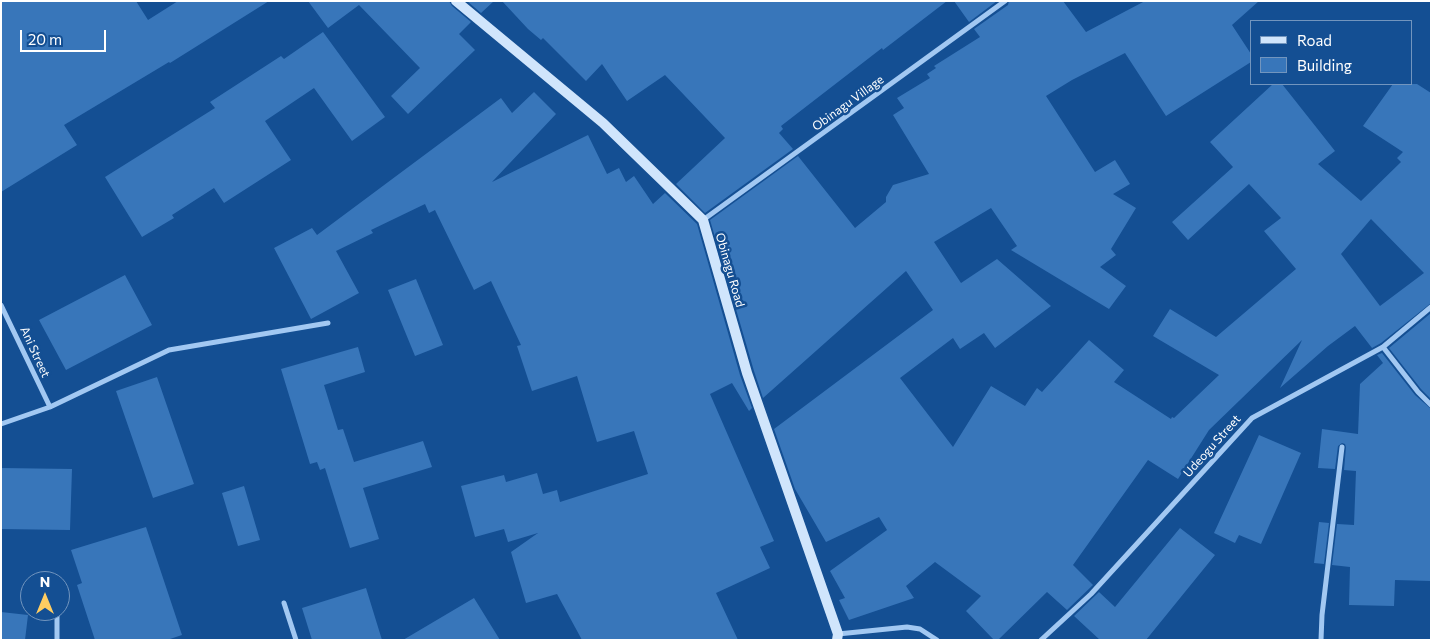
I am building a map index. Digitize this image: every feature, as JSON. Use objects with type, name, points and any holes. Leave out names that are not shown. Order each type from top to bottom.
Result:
[{"type":"street","name":"Obinagu Road","points":[[456,1],[603,123],[703,220],[747,373],[837,637]]},
{"type":"street","name":"Obinagu Village","points":[[703,220],[1004,1]]},
{"type":"street","name":"Ani Street","points":[[1,305],[50,407]]},
{"type":"street","name":"Udeogu Street","points":[[1041,640],[1091,594],[1252,418],[1382,347],[1431,307]]},
{"type":"street","points":[[1,424],[50,407],[169,350],[328,323]]},
{"type":"street","points":[[1382,347],[1418,392],[1431,405]]},
{"type":"street","points":[[1321,640],[1322,615],[1342,447]]},
{"type":"street","points":[[284,603],[296,640]]},
{"type":"street","points":[[56,640],[57,621]]},
{"type":"street","points":[[837,637],[907,627],[920,629],[936,640]]},
{"type":"building","points":[[1,1],[136,1],[148,20],[178,1],[269,1],[170,63],[64,125],[77,145],[1,192]]},
{"type":"building","points":[[308,1],[449,1],[452,6],[471,22],[459,34],[475,50],[408,114],[391,96],[420,68],[359,5],[328,28]]},
{"type":"building","points":[[467,1],[494,1],[481,13]]},
{"type":"building","points":[[502,1],[947,1],[883,50],[882,48],[781,126],[783,129],[779,133],[793,149],[705,213],[676,184],[725,138],[665,75],[627,101],[602,64],[586,81],[543,38],[541,40],[528,29]]},
{"type":"building","points":[[954,1],[997,1],[969,22]]},
{"type":"building","points":[[1009,1],[1063,1],[1086,32],[1145,1],[1259,1],[1232,25],[1250,52],[1250,63],[1166,116],[1125,53],[1072,80],[1046,96],[1095,172],[1115,160],[1130,184],[1113,194],[1136,208],[1111,249],[1116,255],[1100,267],[1126,286],[1109,309],[1011,250],[1017,246],[991,208],[934,242],[961,283],[997,259],[1051,306],[995,348],[984,333],[960,349],[953,338],[900,378],[953,447],[991,386],[1025,406],[1037,388],[1042,392],[1089,340],[1124,370],[1114,382],[1171,419],[1172,417],[1174,418],[1219,375],[1153,336],[1170,309],[1216,337],[1296,269],[1264,231],[1281,218],[1249,184],[1188,240],[1172,222],[1233,167],[1210,142],[1272,85],[1283,85],[1335,151],[1318,164],[1361,201],[1401,162],[1397,158],[1403,152],[1363,126],[1392,85],[1417,84],[1431,93],[1431,303],[1372,348],[1355,326],[1328,346],[1280,388],[1302,340],[1209,430],[1178,479],[1148,460],[1073,565],[1093,585],[1067,610],[1047,592],[998,640],[994,640],[966,611],[981,596],[935,562],[906,586],[914,598],[849,620],[839,600],[845,598],[830,571],[887,530],[879,517],[826,542],[795,489],[774,429],[933,310],[906,271],[763,398],[710,220],[798,156],[855,228],[886,202],[886,197],[893,185],[929,174],[893,115],[904,108],[897,98],[930,78],[927,74],[936,68],[934,66],[980,37],[974,29],[1008,5]],"holes":[[[1371,219],[1424,273],[1380,306],[1341,254]]]},
{"type":"building","points":[[323,32],[385,117],[352,141],[314,88],[265,121],[291,160],[224,203],[214,188],[172,215],[174,218],[142,237],[105,177],[215,108],[210,102],[281,56],[284,59]]},
{"type":"building","points":[[534,92],[556,114],[492,182],[588,135],[607,174],[619,168],[626,182],[634,176],[653,204],[665,193],[697,224],[740,375],[752,408],[749,411],[732,383],[710,394],[774,541],[760,547],[770,568],[716,593],[738,640],[582,640],[557,594],[526,603],[511,552],[538,533],[508,542],[504,529],[475,537],[461,486],[504,475],[506,482],[537,473],[543,494],[557,490],[560,502],[648,474],[634,431],[597,442],[577,376],[532,391],[517,346],[521,345],[491,281],[474,290],[435,210],[429,213],[425,204],[371,230],[373,233],[336,251],[359,293],[311,319],[274,248],[312,228],[317,235],[501,98],[512,113]]},
{"type":"building","points":[[125,275],[152,325],[66,370],[39,320]]},
{"type":"building","points":[[416,279],[443,345],[415,356],[388,290]]},
{"type":"building","points":[[1431,313],[1431,399],[1389,348]]},
{"type":"building","points":[[358,347],[365,372],[324,385],[338,430],[343,429],[354,462],[423,441],[432,467],[363,488],[379,539],[350,548],[325,468],[320,470],[317,462],[310,464],[281,369]]},
{"type":"building","points":[[1382,353],[1415,395],[1431,409],[1431,581],[1395,580],[1394,606],[1349,605],[1350,567],[1332,565],[1337,524],[1354,525],[1356,471],[1344,470],[1346,447],[1342,443],[1338,446],[1335,469],[1318,468],[1322,429],[1358,434],[1360,384],[1383,363],[1377,355]]},
{"type":"building","points":[[157,377],[194,484],[153,498],[116,391]]},
{"type":"building","points":[[1259,435],[1301,453],[1261,544],[1239,535],[1235,543],[1214,533]]},
{"type":"building","points":[[1,468],[72,469],[70,530],[1,529]]},
{"type":"building","points":[[244,486],[260,540],[238,546],[222,493]]},
{"type":"building","points":[[1319,522],[1329,523],[1324,564],[1314,563]]},
{"type":"building","points":[[146,527],[182,635],[167,640],[95,640],[77,585],[82,583],[71,550]]},
{"type":"building","points":[[1180,528],[1215,555],[1146,640],[1100,640],[1074,616],[1099,592],[1115,607]]},
{"type":"building","points":[[366,588],[382,640],[312,640],[302,608]]},
{"type":"building","points":[[474,598],[500,640],[403,640]]},
{"type":"building","points":[[1,612],[20,614],[20,621],[27,621],[25,640],[1,640]]}]
